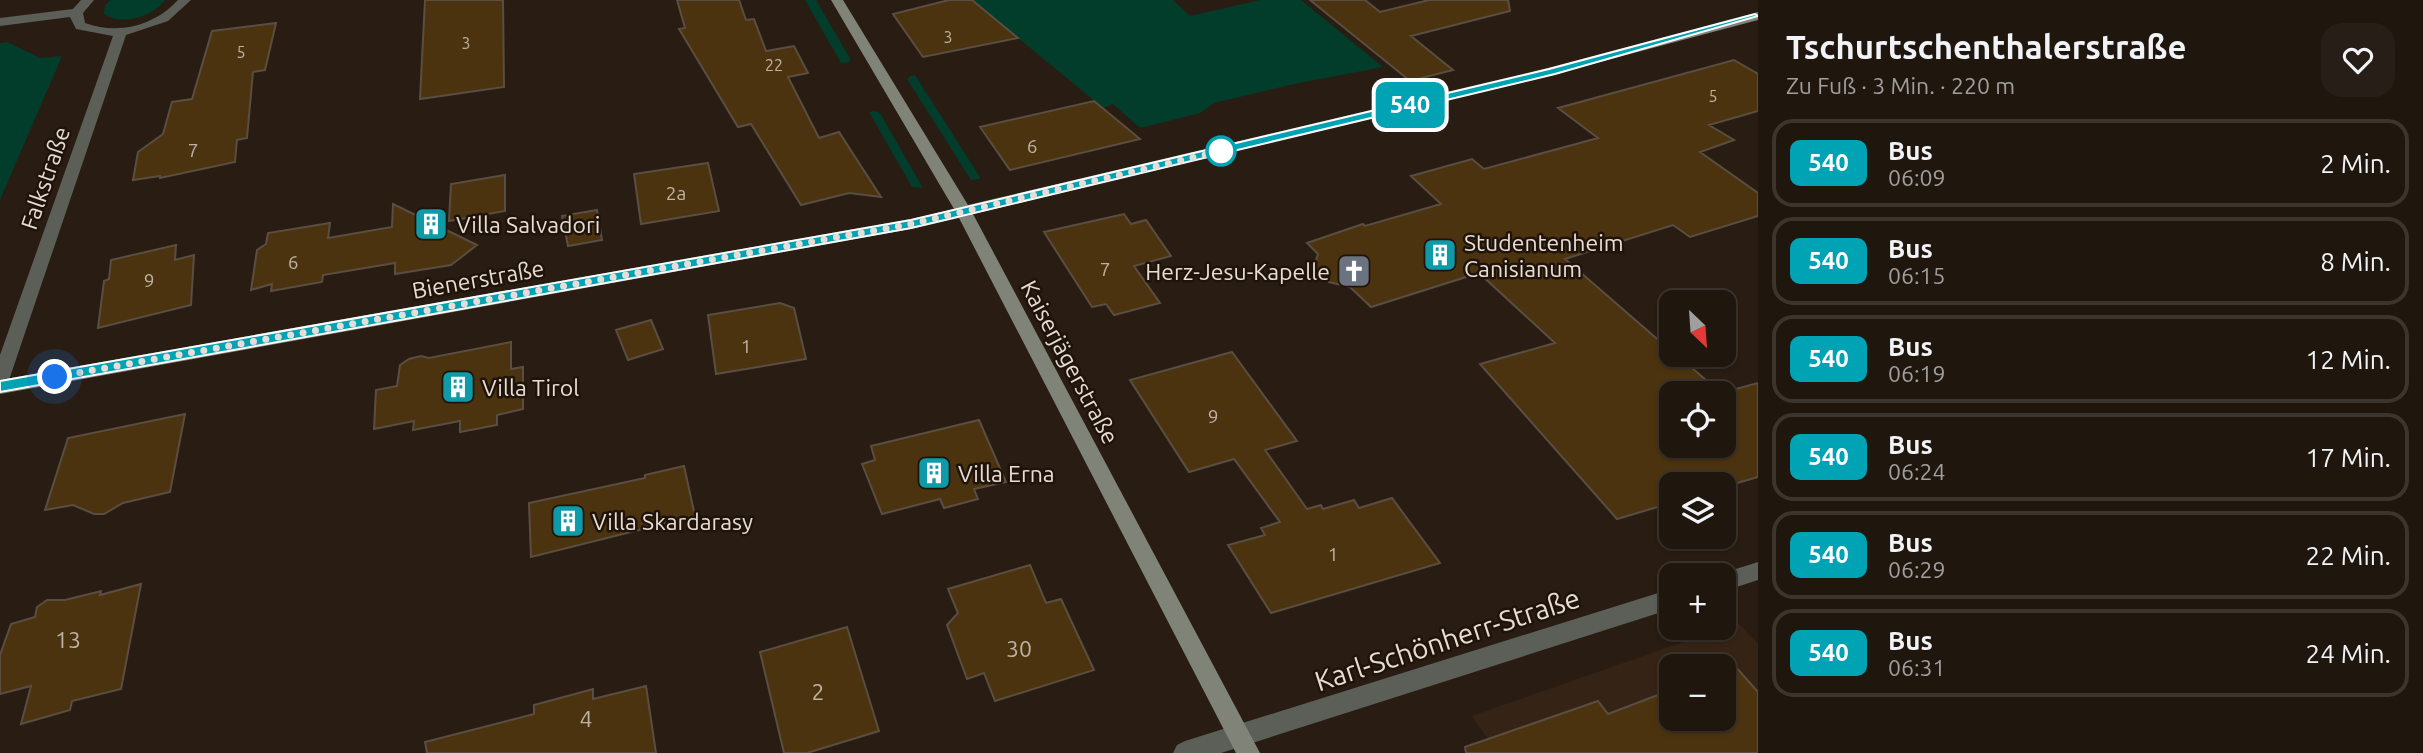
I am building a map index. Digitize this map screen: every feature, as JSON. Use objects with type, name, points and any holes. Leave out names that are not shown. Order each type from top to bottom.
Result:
[{"type":"street","points":[[88,0],[77,12],[75,19],[80,26],[90,31],[121,32],[162,19],[180,8],[186,0]]},
{"type":"street","name":"Kaiserjägerstraße","points":[[837,0],[964,212],[1244,745]]},
{"type":"street","points":[[0,22],[77,12]]},
{"type":"street","name":"Bienerstraße","points":[[0,387],[964,212],[1551,71],[1758,16]]},
{"type":"street","name":"Falkstraße","points":[[0,380],[121,32]]},
{"type":"street","points":[[1736,578],[1758,571]]},
{"type":"street","name":"Karl-Schönherr-Straße","points":[[1185,753],[1244,745],[1659,603]]},
{"type":"shaded area","points":[[1738,623],[1758,644],[1758,753],[1498,753],[1472,716],[1689,640],[1736,640]]},
{"type":"green space","points":[[111,0],[165,0],[145,15],[119,19],[104,14],[105,5]]},
{"type":"green space","points":[[805,0],[816,0],[851,60],[849,62],[841,63]]},
{"type":"green space","points":[[972,0],[1173,0],[1190,16],[1260,0],[1301,0],[1383,67],[1214,103],[1200,113],[1140,128],[1113,104],[1103,108]]},
{"type":"green space","points":[[7,42],[40,58],[62,56],[0,200],[0,43]]},
{"type":"green space","points":[[915,75],[979,179],[971,180],[907,79]]},
{"type":"green space","points":[[869,112],[880,113],[923,188],[912,187]]},
{"type":"building","points":[[425,0],[503,0],[504,87],[420,99]]},
{"type":"building","points":[[677,0],[739,0],[746,20],[754,19],[766,51],[794,46],[808,73],[788,77],[819,138],[839,132],[881,197],[849,193],[801,205],[751,124],[738,127],[679,29],[685,28]]},
{"type":"building","points":[[949,0],[972,0],[1018,38],[923,57],[893,14]]},
{"type":"building","points":[[1310,0],[1365,0],[1380,12],[1429,0],[1508,0],[1510,11],[1411,36],[1453,70],[1410,81]]},
{"type":"building","points":[[276,23],[265,70],[253,72],[247,138],[237,140],[235,162],[160,178],[133,180],[138,152],[163,134],[172,102],[192,99],[212,31]]},
{"type":"building","name":"Studentenheim Canisianum","points":[[1734,60],[1758,74],[1758,111],[1709,125],[1734,140],[1700,152],[1758,193],[1758,216],[1690,237],[1673,225],[1565,259],[1659,341],[1659,368],[1692,368],[1707,381],[1659,381],[1659,458],[1736,458],[1736,389],[1758,383],[1758,477],[1736,483],[1736,472],[1659,472],[1659,507],[1617,519],[1480,364],[1555,343],[1479,273],[1371,307],[1350,287],[1329,282],[1314,266],[1318,254],[1307,243],[1363,224],[1365,226],[1441,204],[1411,176],[1472,159],[1484,169],[1598,138],[1558,108]]},
{"type":"building","points":[[1094,101],[1140,139],[1010,170],[980,127]]},
{"type":"building","points":[[708,163],[719,211],[641,224],[634,174]]},
{"type":"building","points":[[505,175],[505,211],[449,221],[451,184]]},
{"type":"building","points":[[393,204],[477,245],[451,265],[395,274],[395,263],[323,275],[322,282],[271,291],[272,284],[251,290],[257,250],[266,244],[268,233],[330,223],[328,238],[392,227]]},
{"type":"building","points":[[597,210],[602,240],[568,246],[562,216]]},
{"type":"building","points":[[1124,214],[1131,224],[1146,220],[1171,256],[1134,266],[1160,303],[1114,315],[1106,304],[1092,307],[1044,232]]},
{"type":"building","points":[[176,245],[175,260],[194,255],[191,305],[98,328],[104,281],[109,279],[111,260]]},
{"type":"building","points":[[780,303],[794,308],[806,359],[716,374],[708,315]]},
{"type":"building","points":[[651,320],[663,349],[628,360],[616,330]]},
{"type":"building","name":"Villa Tirol","points":[[511,342],[511,369],[523,367],[523,409],[497,415],[497,425],[460,432],[460,421],[413,430],[414,421],[374,429],[376,390],[397,386],[400,365],[409,359],[421,356],[429,358]]},
{"type":"building","points":[[1232,352],[1297,441],[1265,450],[1307,509],[1321,505],[1323,509],[1354,500],[1359,508],[1392,498],[1440,563],[1271,613],[1228,545],[1265,535],[1261,528],[1280,522],[1234,459],[1189,472],[1130,380]]},
{"type":"building","points":[[185,414],[170,492],[123,503],[104,514],[94,514],[73,505],[45,510],[68,438]]},
{"type":"building","name":"Villa Erna","points":[[979,420],[1006,482],[974,489],[978,499],[944,508],[940,499],[882,514],[862,464],[875,460],[871,446]]},
{"type":"building","points":[[684,466],[695,516],[531,557],[529,503],[645,478],[645,475]]},
{"type":"building","points":[[1030,565],[1046,603],[1061,599],[1094,670],[995,701],[984,673],[967,679],[947,625],[958,613],[948,589]]},
{"type":"building","points":[[141,584],[121,689],[72,701],[70,710],[21,724],[31,686],[0,694],[0,655],[11,624],[35,617],[37,607],[47,600],[65,600],[101,591],[100,595]]},
{"type":"building","points":[[847,627],[879,731],[807,753],[784,753],[760,652]]},
{"type":"building","points":[[1736,667],[1758,692],[1758,753],[1466,753],[1465,747],[1598,701],[1608,714],[1659,695],[1659,731],[1736,731]]},
{"type":"building","points":[[646,686],[656,753],[427,753],[425,742],[534,714],[534,705],[593,689],[593,699]]},
{"type":"bus line","name":"540","points":[[0,387],[911,224],[1584,63],[1758,16]]},
{"type":"place","name":"Villa Salvadori","points":[[431,224]]},
{"type":"place","name":"Studentenheim Canisianum","points":[[1440,255]]},
{"type":"place","name":"Herz-Jesu-Kapelle","points":[[1354,271]]},
{"type":"place","name":"Villa Tirol","points":[[458,387]]},
{"type":"place","name":"Villa Erna","points":[[934,473]]},
{"type":"place","name":"Villa Skardarasy","points":[[568,521]]},
{"type":"route","points":[[55,377],[911,224],[1221,151]]}]
